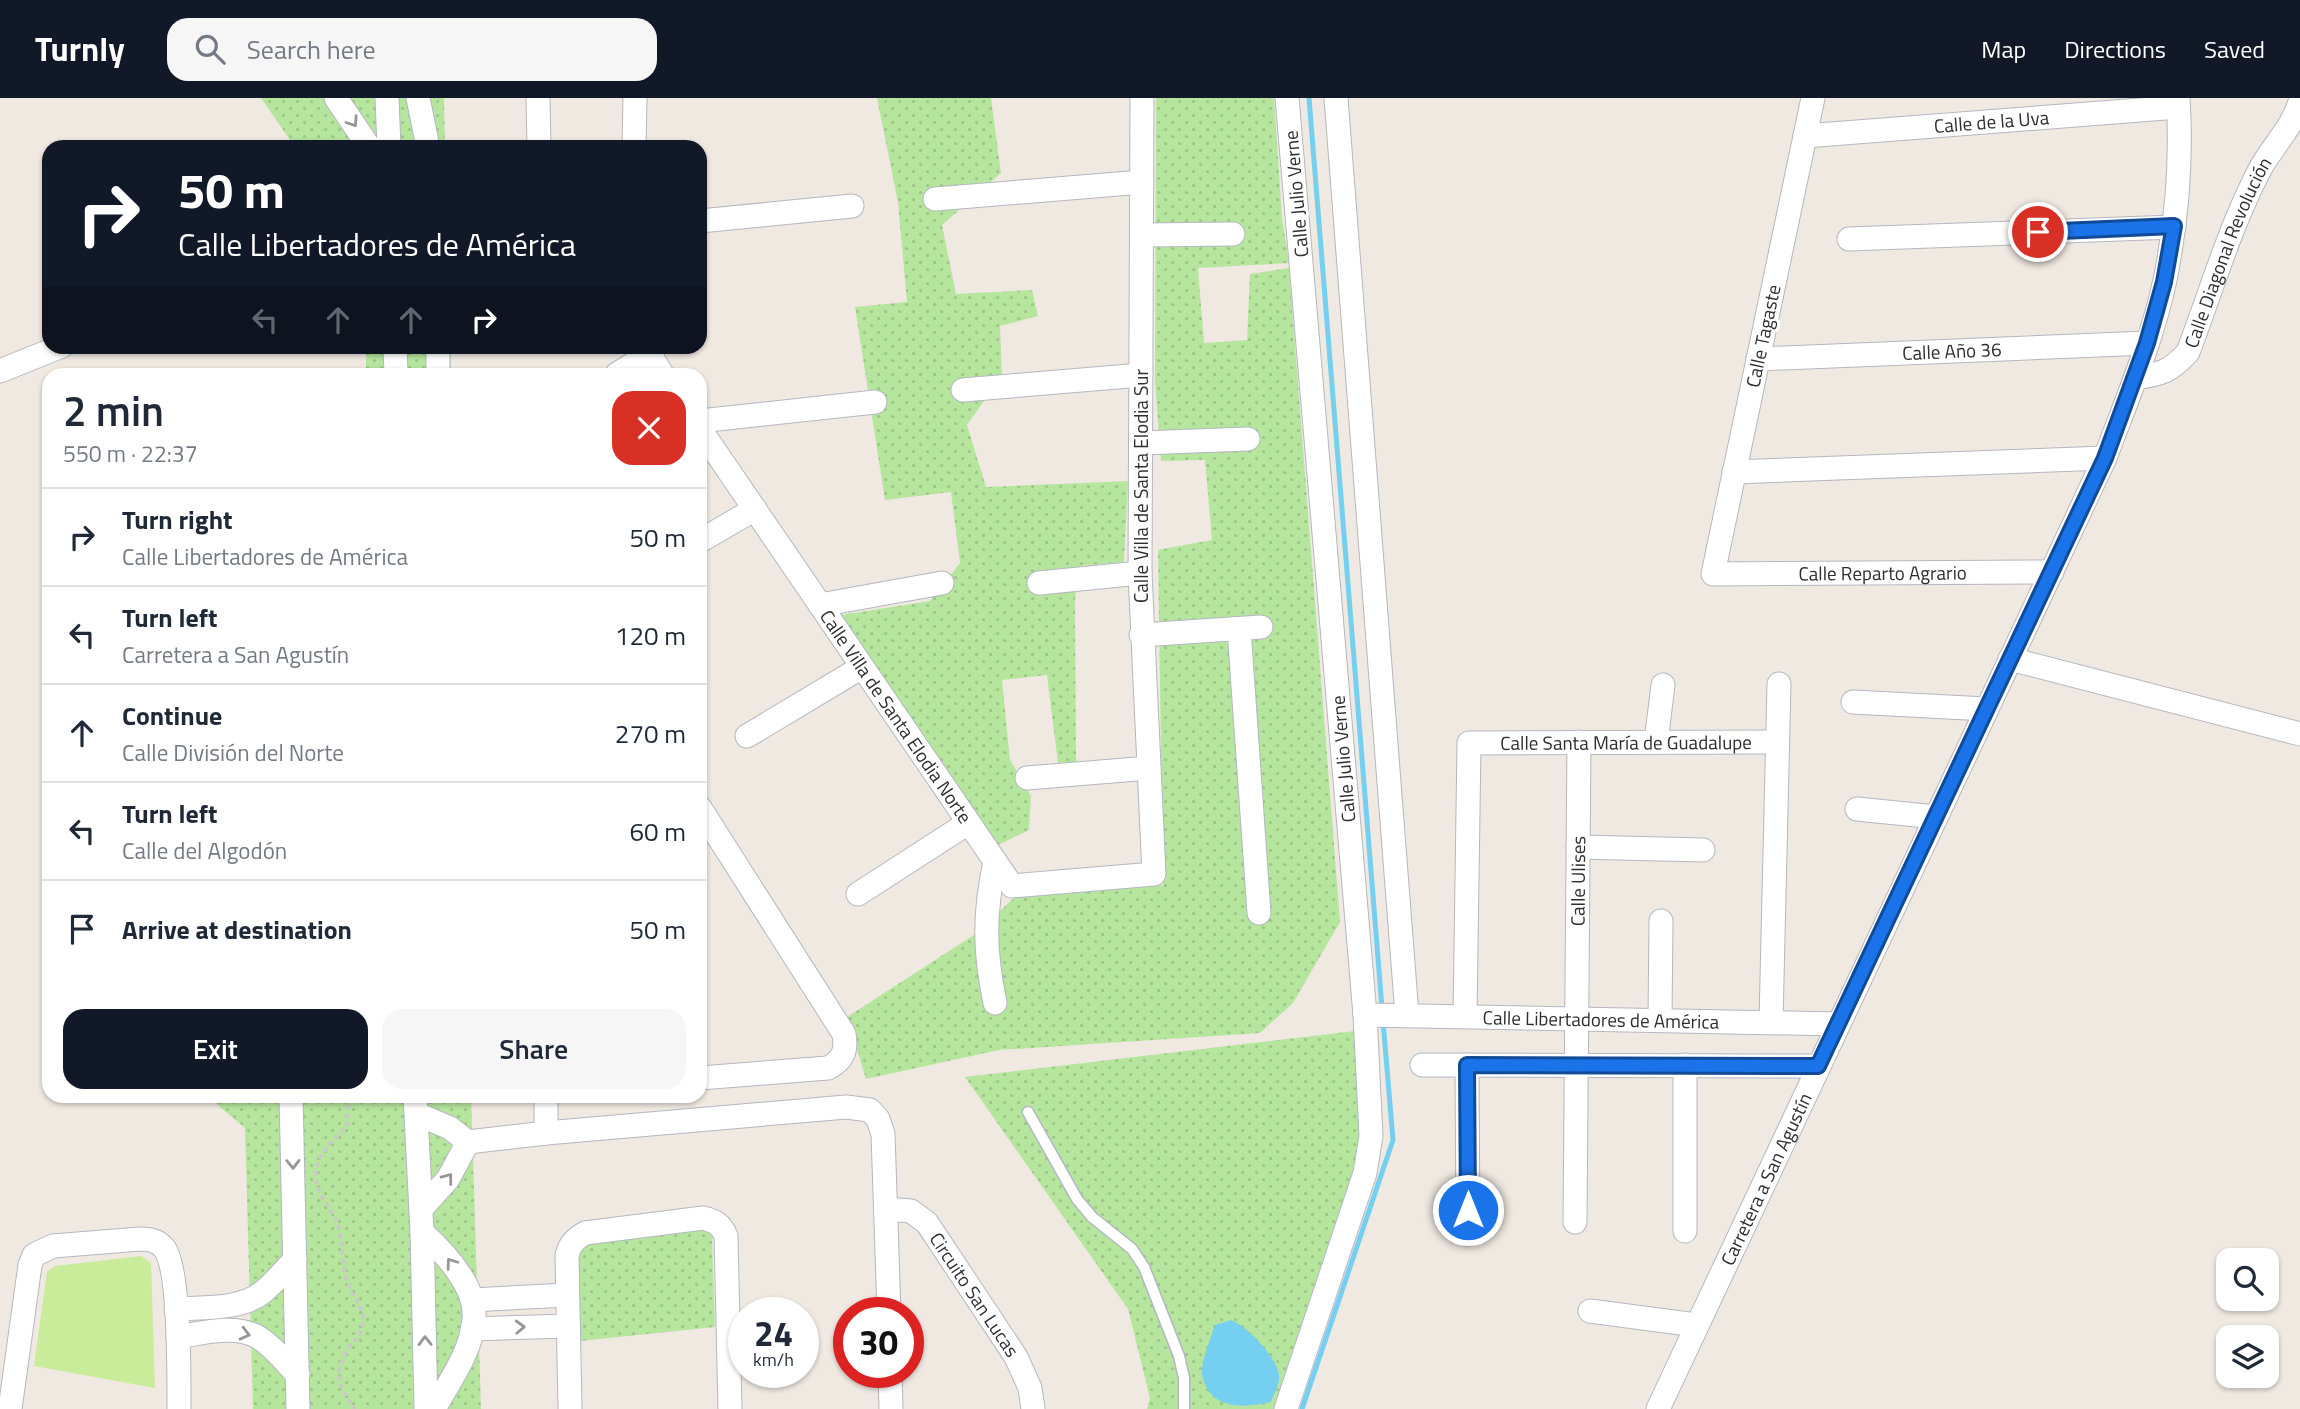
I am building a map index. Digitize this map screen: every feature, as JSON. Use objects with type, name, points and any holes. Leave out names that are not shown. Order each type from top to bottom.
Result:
[{"type":"street","points":[[336,98],[364,140]]},
{"type":"street","points":[[387,98],[388,140]]},
{"type":"street","points":[[418,98],[427,140]]},
{"type":"street","points":[[538,98],[539,140]]},
{"type":"street","points":[[634,140],[635,98]]},
{"type":"street","name":"Calle Villa de Santa Elodia Sur","points":[[1142,98],[1140,573],[1154,874]]},
{"type":"street","name":"Calle Julio Verne","points":[[1286,1409],[1365,1173],[1385,1015],[1287,98]]},
{"type":"street","points":[[1336,98],[1385,1015]]},
{"type":"street","name":"Calle Tagaste","points":[[1713,573],[1812,98]]},
{"type":"street","name":"Calle Diagonal Revolución","points":[[2135,378],[2160,374],[2175,366],[2188,352],[2237,218],[2260,170],[2296,115],[2300,102]]},
{"type":"street","name":"Calle de la Uva","points":[[1805,136],[2178,103]]},
{"type":"street","name":"Carretera a San Agustín","points":[[1658,1409],[2105,458],[2147,343],[2164,282],[2174,226],[2178,175],[2178,103]]},
{"type":"street","points":[[935,200],[1142,182]]},
{"type":"street","points":[[707,220],[852,206]]},
{"type":"street","points":[[1849,239],[2174,226]]},
{"type":"street","points":[[1142,235],[1233,234]]},
{"type":"street","name":"Calle Año 36","points":[[1758,359],[2147,343]]},
{"type":"street","points":[[0,372],[43,354]]},
{"type":"street","points":[[625,368],[642,354]]},
{"type":"street","points":[[963,390],[1141,375]]},
{"type":"street","points":[[707,420],[875,402]]},
{"type":"street","name":"Calle Villa de Santa Elodia Norte","points":[[707,439],[1012,887],[1154,874]]},
{"type":"street","points":[[1141,443],[1248,439]]},
{"type":"street","points":[[1734,472],[2105,458]]},
{"type":"street","points":[[707,537],[755,509]]},
{"type":"street","name":"Calle Reparto Agrario","points":[[1713,573],[2052,572]]},
{"type":"street","points":[[1039,583],[1140,573]]},
{"type":"street","points":[[820,605],[942,583]]},
{"type":"street","points":[[1141,635],[1250,628],[1259,914]]},
{"type":"street","points":[[2010,659],[2300,734]]},
{"type":"street","points":[[747,736],[862,667]]},
{"type":"street","points":[[1777,742],[1779,684]]},
{"type":"street","points":[[1656,742],[1663,685]]},
{"type":"street","points":[[1853,702],[1986,709]]},
{"type":"street","name":"Calle Ulises","points":[[1575,1222],[1579,742]]},
{"type":"street","name":"Calle Santa María de Guadalupe","points":[[1465,1016],[1469,743],[1777,742],[1771,1021]]},
{"type":"street","points":[[1027,778],[1149,768]]},
{"type":"street","points":[[1857,809],[1936,817]]},
{"type":"street","points":[[707,819],[844,1034],[846,1046],[842,1058],[828,1068],[707,1077]]},
{"type":"street","points":[[858,894],[968,823]]},
{"type":"street","points":[[1578,847],[1703,850]]},
{"type":"street","points":[[995,861],[985,931],[995,1003]]},
{"type":"street","points":[[1660,1019],[1661,921]]},
{"type":"street","name":"Calle Libertadores de América","points":[[1385,1015],[1838,1024]]},
{"type":"street","points":[[1422,1065],[1818,1066]]},
{"type":"street","points":[[1467,1065],[1468,1234]]},
{"type":"street","points":[[1685,1065],[1685,1231]]},
{"type":"street","points":[[291,1103],[299,1409]]},
{"type":"street","points":[[546,1103],[547,1133]]},
{"type":"street","points":[[416,1105],[468,1142],[859,1107],[870,1110],[878,1119],[883,1134],[889,1297]]},
{"type":"street","points":[[416,1105],[426,1409]]},
{"type":"street","points":[[421,1220],[468,1142]]},
{"type":"street","name":"Circuito San Lucas","points":[[886,1209],[911,1211],[927,1223],[1016,1357],[1030,1388],[1033,1409]]},
{"type":"street","points":[[570,1409],[567,1295],[569,1246],[575,1238],[585,1233],[703,1218],[713,1220],[722,1227],[726,1236],[730,1409]]},
{"type":"street","points":[[421,1220],[451,1262],[472,1300],[474,1320],[453,1377],[434,1409]]},
{"type":"street","points":[[10,1409],[30,1265],[34,1255],[52,1246],[151,1239],[164,1248],[168,1257],[176,1309],[179,1409]]},
{"type":"street","points":[[176,1309],[236,1304],[249,1300],[263,1292],[295,1259]]},
{"type":"street","points":[[472,1300],[567,1295]]},
{"type":"street","points":[[1590,1311],[1696,1325]]},
{"type":"street","points":[[472,1329],[568,1326]]},
{"type":"street","points":[[178,1337],[221,1331],[246,1333],[258,1337],[298,1375]]},
{"type":"street","points":[[890,1388],[891,1409]]},
{"type":"lane","points":[[1028,1112],[1077,1199],[1091,1217],[1132,1250],[1144,1266],[1179,1356],[1184,1378],[1184,1409]]},
{"type":"path","points":[[347,1103],[348,1122],[329,1143],[320,1158],[316,1177],[320,1195],[338,1226],[342,1259],[350,1289],[363,1312],[363,1325],[341,1362],[338,1378],[341,1390],[355,1409]]},
{"type":"green space","points":[[261,98],[444,98],[445,140],[290,140]]},
{"type":"green space","points":[[877,98],[991,98],[1001,173],[942,225],[956,294],[1032,290],[1038,316],[1000,326],[1002,375],[967,425],[986,487],[1128,481],[1124,562],[1079,566],[1075,600],[1076,762],[1058,763],[1047,675],[1002,680],[1010,760],[1031,796],[1029,830],[998,845],[841,615],[930,601],[960,563],[951,492],[885,500],[855,307],[907,302],[898,202]]},
{"type":"green space","points":[[1156,98],[1274,98],[1282,218],[1289,263],[1198,268],[1204,343],[1247,340],[1250,274],[1289,268],[1340,922],[1293,1003],[1260,1033],[999,1050],[866,1079],[847,1017],[974,935],[1016,896],[1163,885],[1158,550],[1212,540],[1205,460],[1161,461],[1155,381]]},
{"type":"green space","points":[[366,354],[450,354],[451,368],[366,368]]},
{"type":"green space","points":[[1355,1031],[1362,1125],[1351,1189],[1277,1409],[1147,1409],[1150,1398],[1128,1309],[965,1077]]},
{"type":"green space","points":[[215,1103],[471,1103],[481,1409],[253,1409],[245,1128]]},
{"type":"green space","points":[[704,1229],[712,1236],[715,1327],[580,1341],[573,1257],[586,1239]]},
{"type":"green space","points":[[141,1256],[151,1263],[155,1388],[34,1366],[47,1272],[55,1266]]},
{"type":"water","points":[[1231,1320],[1263,1346],[1275,1364],[1279,1381],[1271,1402],[1227,1404],[1211,1394],[1205,1385],[1202,1368],[1215,1325]]},
{"type":"waterway","points":[[1309,98],[1382,1008]]},
{"type":"waterway","points":[[1302,1409],[1393,1140],[1383,1021]]},
{"type":"route","points":[[1468,1210],[1467,1065],[1818,1066],[2105,458],[2147,343],[2164,282],[2174,226],[2038,232]]}]
